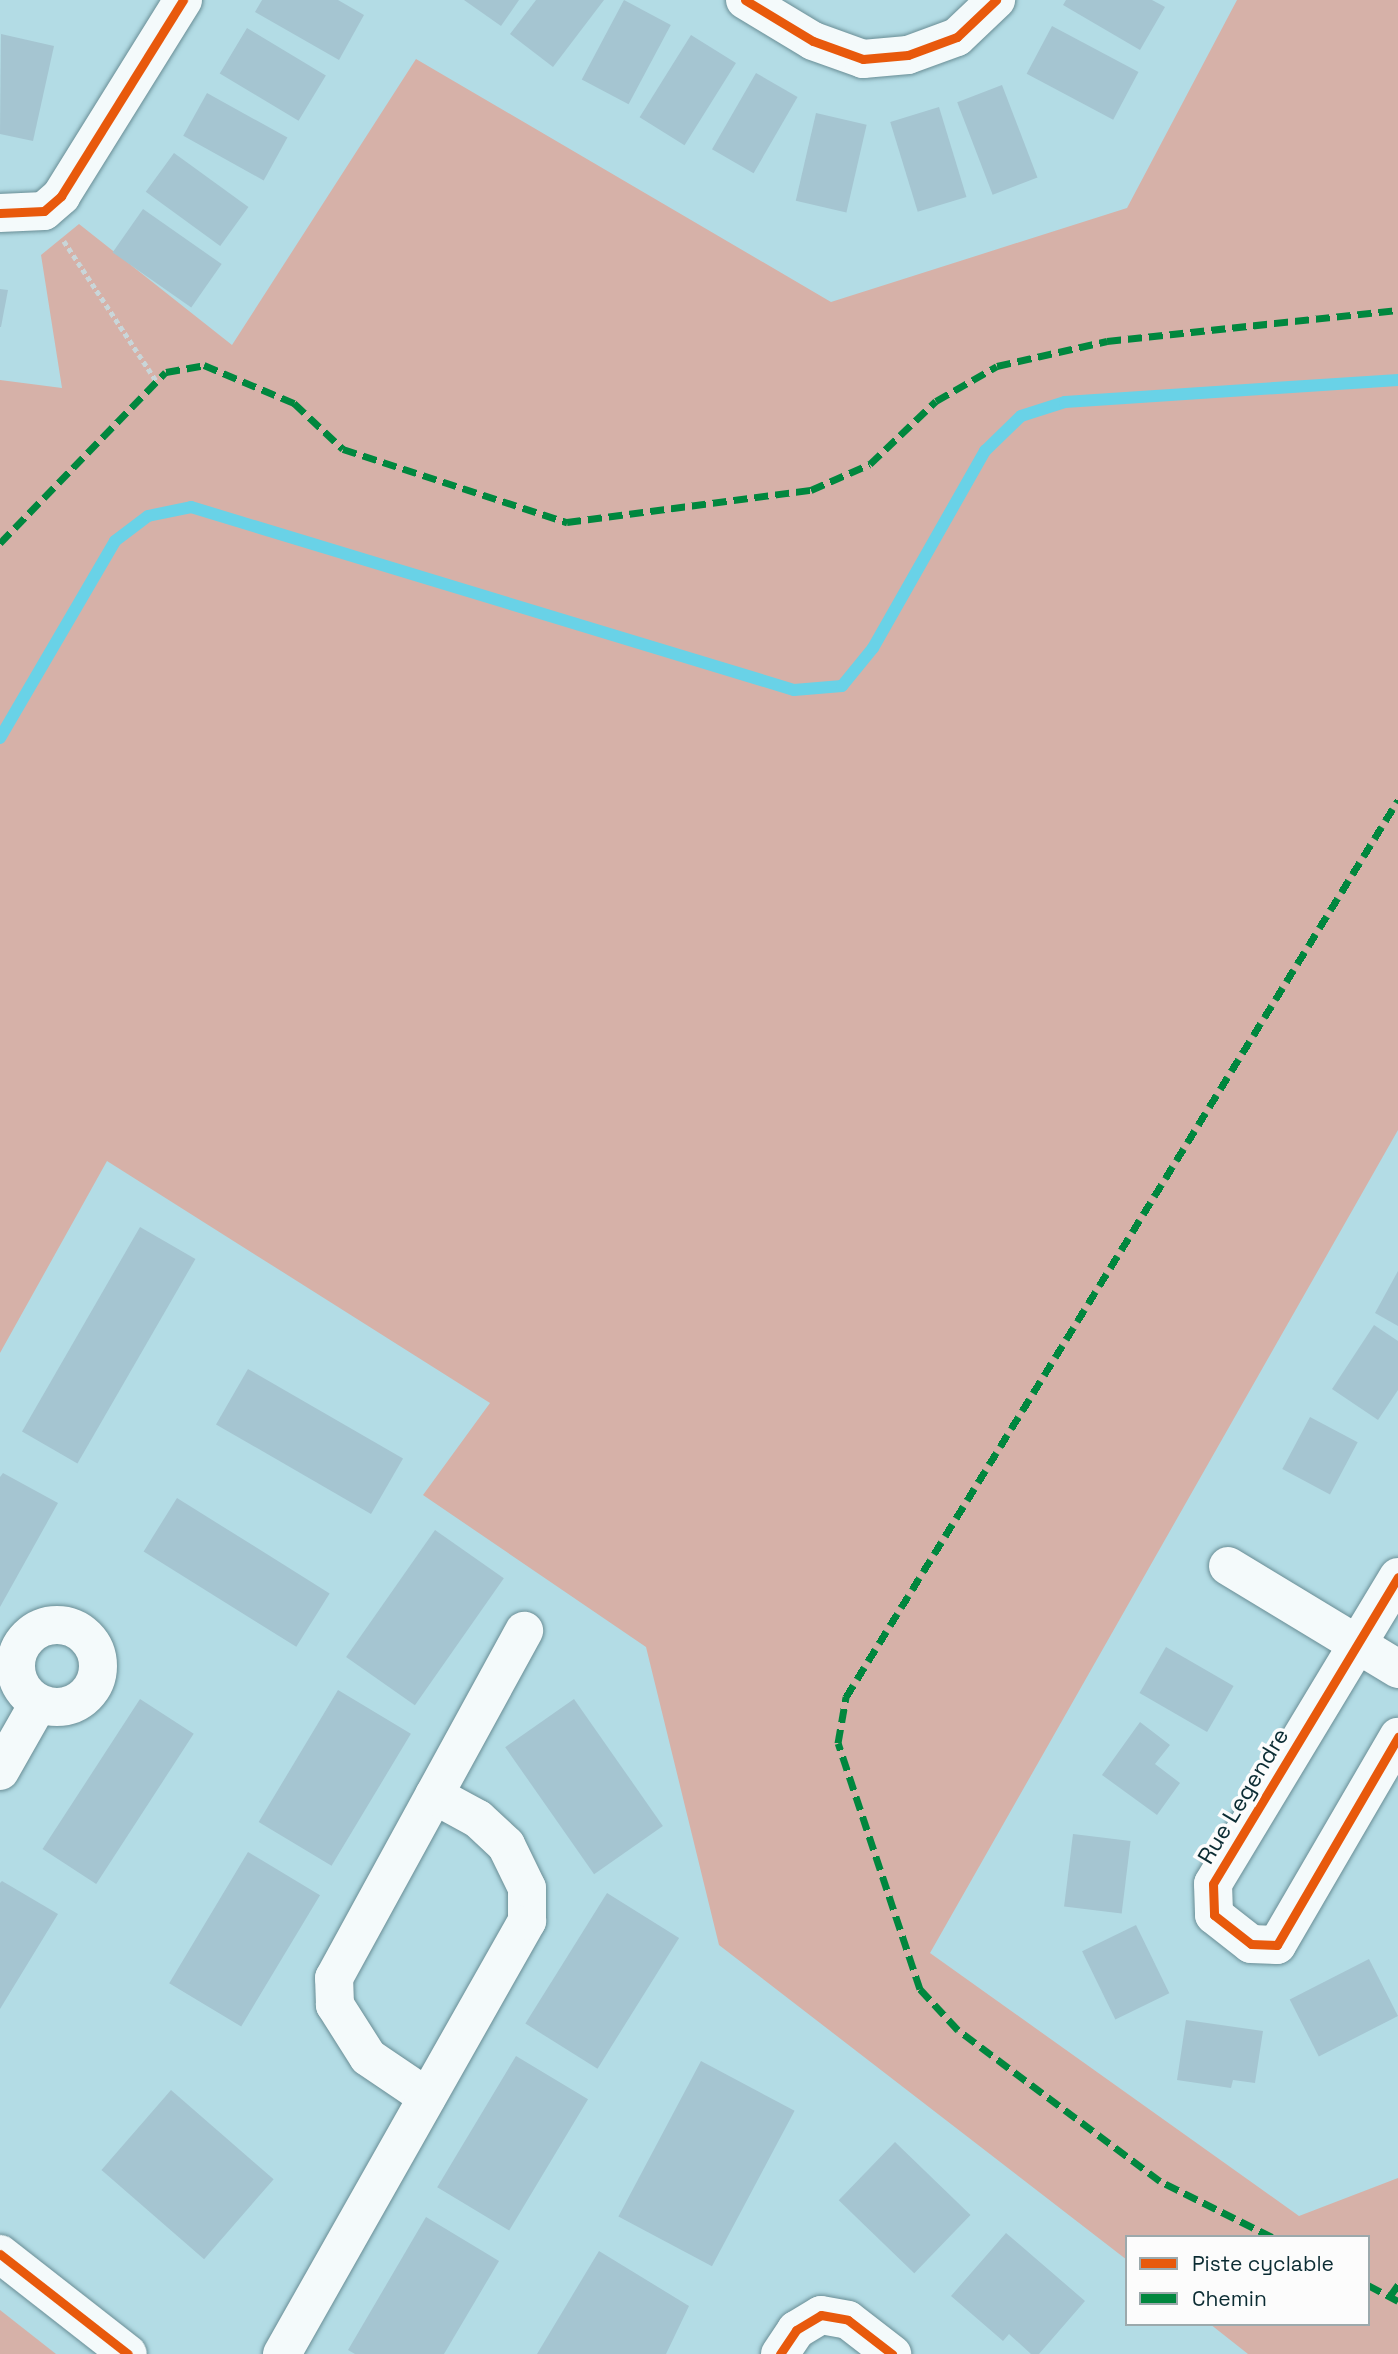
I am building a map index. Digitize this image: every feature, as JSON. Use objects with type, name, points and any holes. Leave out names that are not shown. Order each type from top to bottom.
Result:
[{"type":"street","points":[[0,213],[44,211],[85,165],[183,0]]},
{"type":"street","points":[[745,0],[813,41],[863,59],[908,55],[957,37],[996,0]]},
{"type":"street","points":[[1228,1566],[1398,1669]]},
{"type":"street","name":"Rue Legendre","points":[[1398,1577],[1213,1884],[1214,1915],[1251,1944],[1277,1945],[1398,1737]]},
{"type":"street","points":[[427,2097],[368,2057],[332,1992],[341,1961],[524,1631]]},
{"type":"street","points":[[0,1771],[38,1704]]},
{"type":"street","points":[[282,2354],[519,1937],[530,1905],[523,1872],[497,1834],[434,1795]]},
{"type":"street","points":[[0,2254],[128,2354]]},
{"type":"street","points":[[780,2354],[796,2330],[821,2315],[848,2320],[892,2354]]},
{"type":"path","points":[[44,211],[157,382]]},
{"type":"shaded area","points":[[1237,0],[1398,0],[1398,1130],[930,1953],[1299,2216],[1398,2178],[1398,2354],[1248,2354],[1213,2326],[1370,2326],[1370,2235],[1125,2235],[1125,2258],[719,1945],[646,1647],[423,1495],[490,1403],[107,1161],[0,1353],[0,380],[62,388],[41,255],[79,224],[232,345],[416,59],[831,302],[1127,208]]},
{"type":"shaded area","points":[[0,2310],[56,2354],[0,2354]]},
{"type":"building","points":[[262,0],[338,0],[364,15],[339,60],[255,12]]},
{"type":"building","points":[[464,0],[519,0],[501,26]]},
{"type":"building","points":[[536,0],[604,0],[553,67],[510,34]]},
{"type":"building","points":[[624,0],[671,25],[629,104],[582,79]]},
{"type":"building","points":[[1066,0],[1152,0],[1165,7],[1140,50],[1063,5]]},
{"type":"building","points":[[1052,26],[1139,72],[1113,120],[1027,74]]},
{"type":"building","points":[[247,28],[326,75],[299,121],[220,73]]},
{"type":"building","points":[[1,34],[54,46],[33,141],[0,134]]},
{"type":"building","points":[[691,35],[736,63],[685,145],[640,117]]},
{"type":"building","points":[[756,73],[798,97],[754,173],[712,149]]},
{"type":"building","points":[[1002,85],[1037,177],[993,195],[957,102]]},
{"type":"building","points":[[207,93],[287,138],[264,180],[183,136]]},
{"type":"building","points":[[939,107],[966,197],[918,212],[890,122]]},
{"type":"building","points":[[816,113],[867,125],[846,212],[796,201]]},
{"type":"building","points":[[174,153],[248,207],[220,246],[146,192]]},
{"type":"building","points":[[143,209],[222,264],[191,307],[113,252]]},
{"type":"building","points":[[0,289],[8,290],[1,327],[0,327]]},
{"type":"building","points":[[140,1227],[195,1259],[77,1463],[22,1431]]},
{"type":"building","points":[[1398,1271],[1398,1326],[1375,1313]]},
{"type":"building","points":[[1374,1325],[1398,1341],[1398,1390],[1378,1420],[1332,1389]]},
{"type":"building","points":[[248,1369],[403,1458],[371,1514],[216,1424]]},
{"type":"building","points":[[1310,1417],[1358,1442],[1330,1494],[1282,1469]]},
{"type":"building","points":[[3,1473],[58,1503],[0,1607],[0,1477]]},
{"type":"building","points":[[177,1498],[330,1593],[296,1647],[144,1551]]},
{"type":"building","points":[[435,1530],[504,1578],[415,1705],[346,1657]]},
{"type":"building","points":[[1166,1647],[1234,1686],[1207,1732],[1140,1693]]},
{"type":"building","points":[[338,1690],[411,1734],[332,1866],[259,1822]]},
{"type":"building","points":[[140,1699],[194,1734],[96,1884],[43,1849]]},
{"type":"building","points":[[574,1699],[663,1826],[594,1874],[505,1747]]},
{"type":"building","points":[[1140,1722],[1170,1745],[1155,1764],[1180,1783],[1157,1815],[1102,1775]]},
{"type":"building","points":[[1073,1834],[1131,1841],[1122,1914],[1064,1906]]},
{"type":"building","points":[[248,1852],[320,1895],[241,2026],[169,1983]]},
{"type":"building","points":[[2,1881],[58,1914],[0,2009],[0,1883]]},
{"type":"building","points":[[607,1893],[679,1938],[597,2069],[525,2024]]},
{"type":"building","points":[[1136,1925],[1169,1993],[1115,2020],[1082,1951]]},
{"type":"building","points":[[1369,1959],[1398,2016],[1319,2056],[1290,1999]]},
{"type":"building","points":[[1186,2020],[1263,2031],[1255,2083],[1233,2080],[1231,2088],[1177,2080]]},
{"type":"building","points":[[516,2056],[588,2099],[509,2230],[437,2187]]},
{"type":"building","points":[[701,2061],[795,2111],[712,2266],[618,2216]]},
{"type":"building","points":[[171,2090],[274,2179],[204,2259],[101,2170]]},
{"type":"building","points":[[895,2142],[971,2215],[914,2273],[839,2200]]},
{"type":"building","points":[[426,2217],[499,2261],[444,2354],[355,2354],[348,2350]]},
{"type":"building","points":[[1006,2233],[1085,2301],[1039,2354],[1031,2354],[1009,2334],[1003,2341],[951,2296]]},
{"type":"building","points":[[599,2251],[689,2306],[666,2354],[537,2354]]},
{"type":"waterway","points":[[0,738],[115,541],[148,516],[191,507],[794,690],[842,686],[873,648],[985,451],[1021,416],[1065,402],[1398,380]]},
{"type":"marked path","points":[[0,543],[166,372],[204,365],[294,403],[343,449],[567,522],[811,490],[870,464],[936,401],[997,366],[1107,341],[1398,310]]},
{"type":"marked path","points":[[1268,2235],[1160,2181],[958,2030],[920,1989],[838,1743],[846,1697],[1398,800]]},
{"type":"marked path","points":[[1390,2296],[1398,2285]]},
{"type":"marked path","points":[[1370,2286],[1398,2301]]},
{"type":"cycle path","points":[[0,213],[44,211],[61,196],[183,0]]},
{"type":"cycle path","points":[[745,0],[813,41],[863,59],[908,55],[957,37],[996,0]]},
{"type":"cycle path","points":[[1398,1577],[1213,1884],[1214,1915],[1251,1944],[1277,1945],[1398,1737]]},
{"type":"cycle path","points":[[0,2254],[128,2354]]},
{"type":"cycle path","points":[[780,2354],[796,2330],[821,2315],[848,2320],[892,2354]]}]
